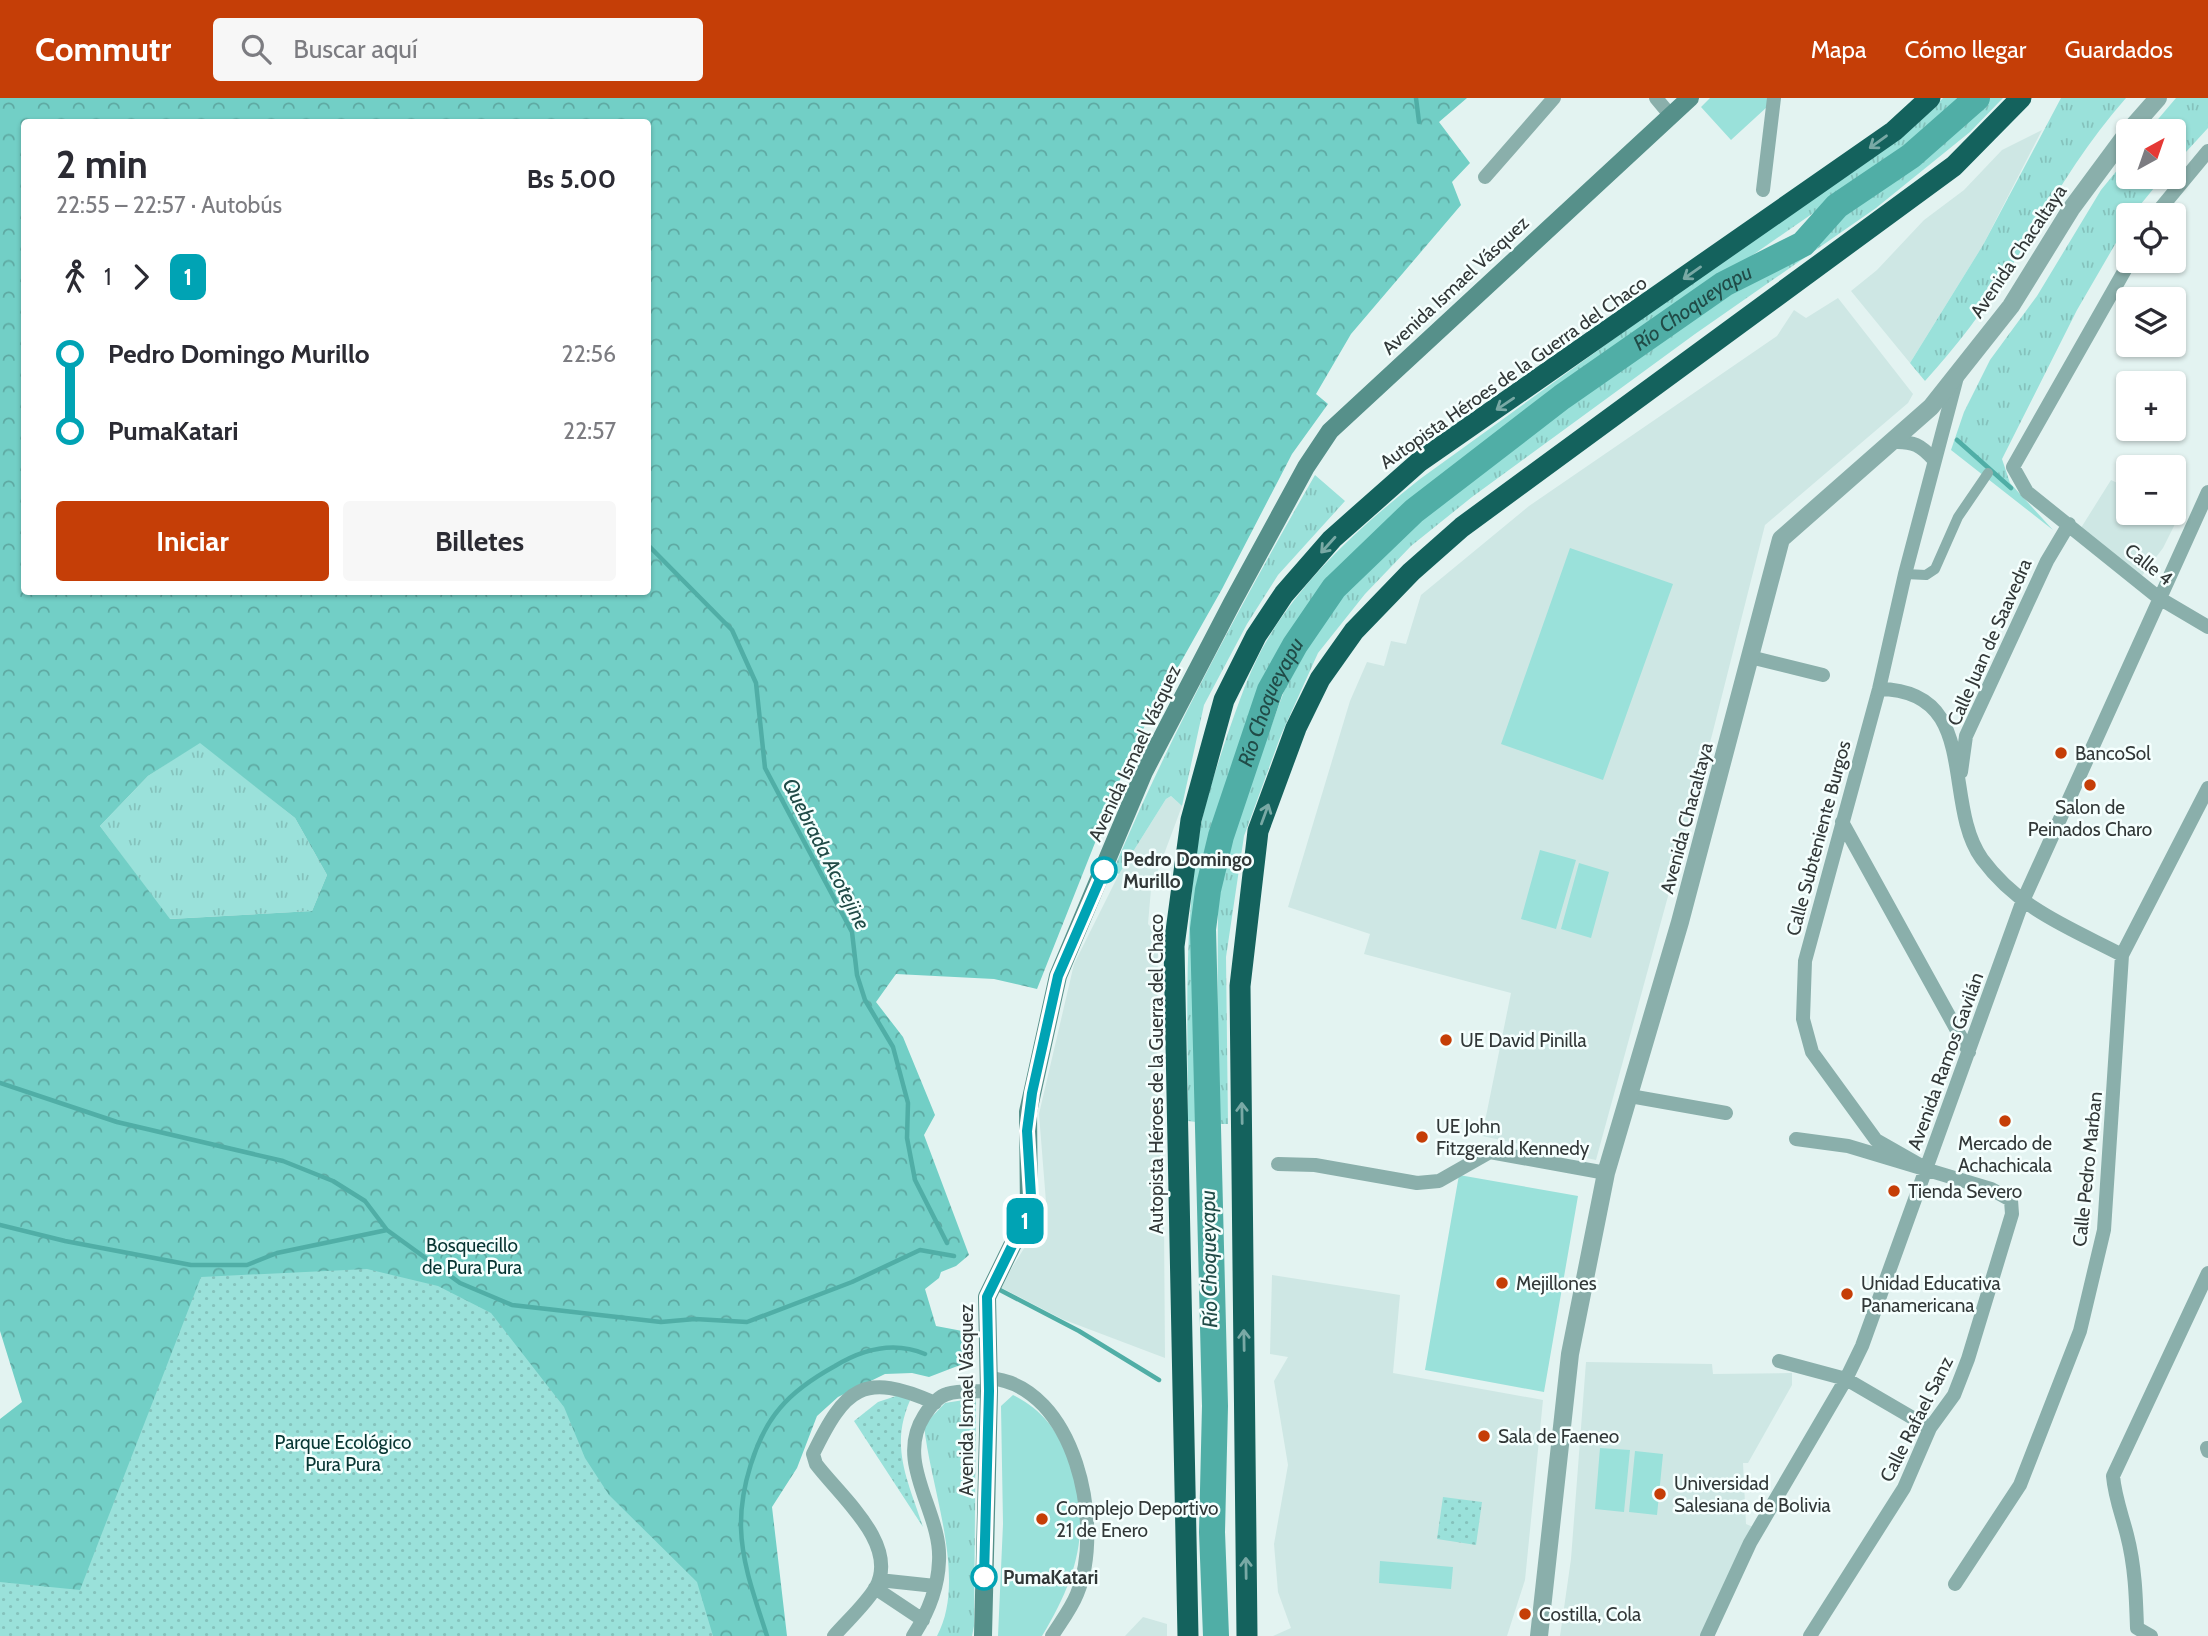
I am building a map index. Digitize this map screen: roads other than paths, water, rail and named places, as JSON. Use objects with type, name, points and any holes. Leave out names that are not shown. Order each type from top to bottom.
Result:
[{"type":"highway","name":"Autopista Héroes de la Guerra del Chaco","points":[[1188,1636],[1174,946],[1191,820],[1223,700],[1256,636],[1284,594],[1332,539],[1419,462],[1894,131],[1930,98]]},
{"type":"highway","points":[[1247,1636],[1240,986],[1258,831],[1296,728],[1320,679],[1354,631],[1411,572],[1462,527],[1954,166],[2021,98]]},
{"type":"main road","name":"Avenida Ismael Vásquez","points":[[983,1636],[989,1385],[987,1297],[1029,1211],[1028,1112],[1058,976],[1144,772],[1306,467],[1330,431],[1690,98]]},
{"type":"street","points":[[1485,177],[1554,98]]},
{"type":"street","points":[[1656,98],[1671,116]]},
{"type":"street","points":[[1763,190],[1774,98]]},
{"type":"street","name":"Avenida Chacaltaya","points":[[2139,119],[2158,98]]},
{"type":"street","name":"Avenida Chacaltaya","points":[[1539,1636],[1570,1354],[1606,1173],[1630,1096],[1781,539],[1931,407],[2011,306],[2071,209],[2116,148]]},
{"type":"street","points":[[2165,203],[2208,151]]},
{"type":"street","name":"Calle 4","points":[[2123,273],[2013,467],[2027,492],[2159,597],[2208,627]]},
{"type":"street","name":"Calle Subteniente Burgos","points":[[1927,1168],[1876,1140],[1812,1052],[1803,1019],[1805,961],[1879,689],[1913,542],[1958,373]]},
{"type":"street","points":[[1893,442],[1908,441],[1921,446],[1934,460]]},
{"type":"street","points":[[1905,574],[1926,575],[1935,569],[1958,517],[1988,473]]},
{"type":"street","name":"Avenida Ramos Gavilán","points":[[1707,1636],[1750,1543],[1863,1346],[2022,902],[2208,492]]},
{"type":"street","name":"Calle Juan de Saavedra","points":[[1959,781],[1966,736],[2047,561],[2069,524]]},
{"type":"street","points":[[1750,657],[1823,675]]},
{"type":"street","name":"Calle Juan de Saavedra","points":[[1879,689],[1899,690],[1930,705],[1949,728],[1967,824],[1980,856],[2022,902],[2122,955]]},
{"type":"street","name":"Calle Pedro Marban","points":[[1955,1584],[2020,1485],[2080,1331],[2104,1230],[2122,955],[2208,788]]},
{"type":"street","points":[[1842,822],[1969,1052]]},
{"type":"street","points":[[1630,1096],[1726,1113]]},
{"type":"street","points":[[1796,1139],[1848,1146],[1927,1168]]},
{"type":"street","points":[[1278,1164],[1315,1165],[1417,1183],[1439,1181],[1490,1152],[1606,1173]]},
{"type":"street","name":"Calle Rafael Sanz","points":[[1810,1636],[1903,1488],[1930,1428],[1954,1395],[2011,1224],[2011,1200],[1991,1189],[1927,1168]]},
{"type":"street","points":[[2151,1636],[2137,1628],[2135,1572],[2127,1534],[2115,1500],[2113,1476],[2208,1273]]},
{"type":"street","points":[[1779,1361],[1846,1379],[1930,1428]]},
{"type":"street","points":[[913,1636],[923,1620],[935,1586],[940,1560],[937,1535],[914,1452],[921,1420],[935,1403],[949,1394],[989,1385],[1018,1385],[1044,1407],[1075,1453],[1082,1482],[1086,1529],[1082,1574],[1077,1594],[1052,1636]]},
{"type":"street","points":[[834,1636],[877,1584],[882,1562],[879,1547],[816,1464],[813,1454],[834,1412],[858,1393],[887,1387],[903,1389],[935,1403]]},
{"type":"street","points":[[877,1584],[935,1586]]},
{"type":"street","points":[[877,1584],[923,1620]]},
{"type":"waterway","points":[[1416,98],[1419,122]]},
{"type":"waterway","name":"Río Choqueyapu","points":[[1216,1636],[1212,1532],[1215,1406],[1203,929],[1208,890],[1221,836],[1270,690],[1295,645],[1334,588],[1414,511],[1562,397],[1724,284],[1803,244],[1837,206],[1911,156],[1977,98]]},
{"type":"waterway","points":[[1957,440],[2011,488]]},
{"type":"waterway","name":"Quebrada Acotejine","points":[[651,548],[732,630],[756,683],[765,768],[852,932],[857,975],[865,1000],[893,1047],[908,1103],[907,1138],[915,1180],[947,1243]]},
{"type":"waterway","points":[[0,1083],[117,1122],[283,1161],[333,1181],[365,1201],[387,1230],[460,1283],[512,1305],[661,1322],[695,1319],[747,1322],[852,1282],[920,1250],[954,1256]]},
{"type":"waterway","points":[[0,1225],[65,1241],[191,1265],[247,1265],[277,1253],[387,1230]]},
{"type":"waterway","name":"Quebrada Acotejine","points":[[1000,1290],[1079,1331],[1159,1380]]},
{"type":"waterway","points":[[767,1636],[747,1569],[741,1528],[746,1481],[763,1434],[792,1395],[846,1360],[868,1351],[890,1348],[925,1354]]},
{"type":"place","name":"BancoSol","points":[[2061,753]]},
{"type":"place","name":"Salon de Peinados Charo","points":[[2090,785]]},
{"type":"place","name":"Pedro Domingo Murillo","points":[[1104,870]]},
{"type":"place","name":"UE David Pinilla","points":[[1446,1040]]},
{"type":"place","name":"Mercado de Achachicala","points":[[2005,1121]]},
{"type":"place","name":"UE John Fitzgerald Kennedy","points":[[1422,1137]]},
{"type":"place","name":"Tienda Severo","points":[[1894,1191]]},
{"type":"place","name":"Mejillones","points":[[1502,1283]]},
{"type":"place","name":"Unidad Educativa Panamericana","points":[[1847,1294]]},
{"type":"place","name":"Sala de Faeneo","points":[[1484,1436]]},
{"type":"place","name":"Universidad Salesiana de Bolivia","points":[[1660,1494]]},
{"type":"place","name":"Complejo Deportivo 21 de Enero","points":[[1042,1519]]},
{"type":"place","name":"PumaKatari","points":[[984,1577]]},
{"type":"place","name":"Costilla, Cola","points":[[1525,1614]]},
{"type":"park label","name":"Bosquecillo de Pura Pura","points":[[472,1256]]},
{"type":"park label","name":"Parque Ecológico Pura Pura","points":[[343,1453]]}]
